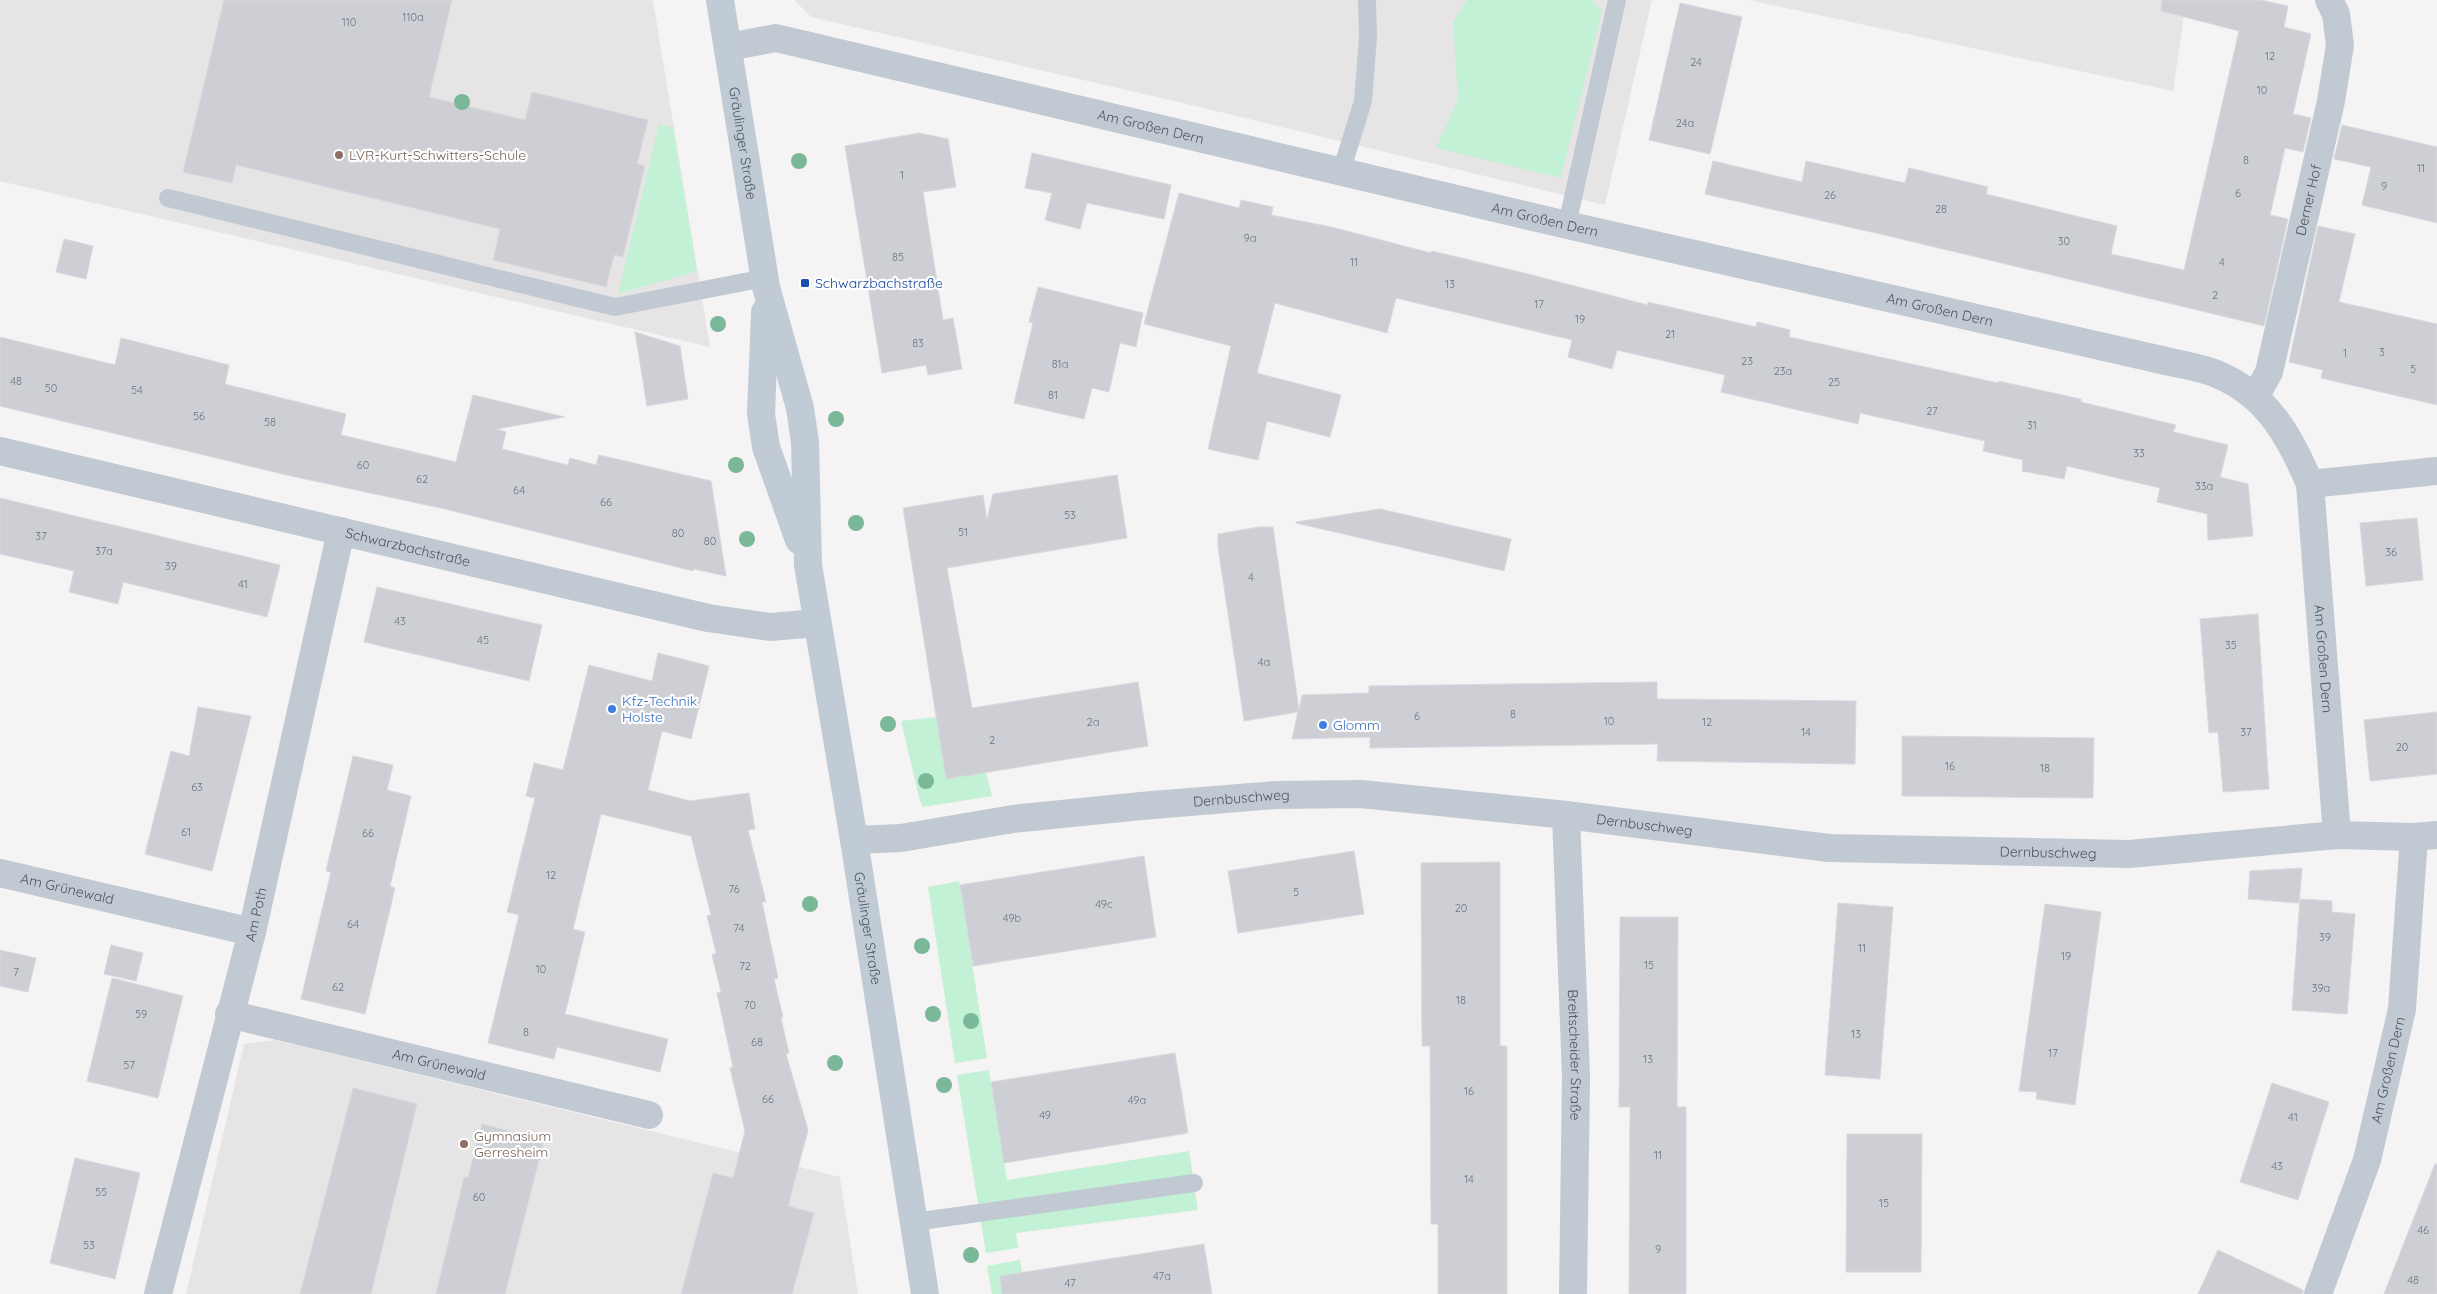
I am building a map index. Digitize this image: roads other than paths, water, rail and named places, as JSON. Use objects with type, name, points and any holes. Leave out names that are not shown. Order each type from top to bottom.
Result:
[{"type":"main road","name":"Gräulinger Straße","points":[[720,0],[766,283],[798,401],[805,442],[808,565],[854,840],[925,1294]]},
{"type":"main road","name":"Gräulinger Straße","points":[[766,283],[761,414],[766,447],[808,565]]},
{"type":"street","name":"Derner Hof","points":[[2255,397],[2269,372],[2331,100],[2340,45],[2336,14],[2329,0]]},
{"type":"street","name":"Am Großen Dern","points":[[728,47],[776,38],[1567,225],[2166,361],[2219,375],[2255,397],[2280,424],[2296,452],[2310,484],[2337,835]]},
{"type":"street","name":"Schwarzbachstraße","points":[[0,451],[708,618],[770,626],[817,623]]},
{"type":"street","points":[[2310,484],[2437,471]]},
{"type":"street","name":"Am Poth","points":[[158,1294],[252,932],[341,531]]},
{"type":"street","name":"Dernbuschweg","points":[[854,840],[901,838],[1023,818],[1276,795],[1362,794],[1566,815],[1829,848],[1942,852],[2129,854],[2337,835],[2426,836]]},
{"type":"street","name":"Breitscheider Straße","points":[[1566,815],[1576,1076],[1573,1294]]},
{"type":"street","name":"Am Großen Dern","points":[[2318,1294],[2367,1160],[2402,1009],[2426,836]]},
{"type":"street","name":"Am Grünewald","points":[[0,873],[252,932]]},
{"type":"street","name":"Am Grünewald","points":[[230,1014],[649,1115]]},
{"type":"lane","points":[[1341,172],[1363,101],[1368,37],[1367,0]]},
{"type":"lane","points":[[1567,225],[1618,0]]},
{"type":"lane","points":[[168,198],[615,307],[766,283]]},
{"type":"lane","points":[[914,1222],[1194,1183]]},
{"type":"place","name":"LVR-Kurt-Schwitters-Schule","points":[[339,155]]},
{"type":"place","name":"Schwarzbachstraße","points":[[805,283]]},
{"type":"place","name":"Kfz-Technik Holste","points":[[612,709]]},
{"type":"place","name":"Glomm","points":[[1323,725]]},
{"type":"place","name":"Gymnasium Gerresheim","points":[[464,1144]]}]
